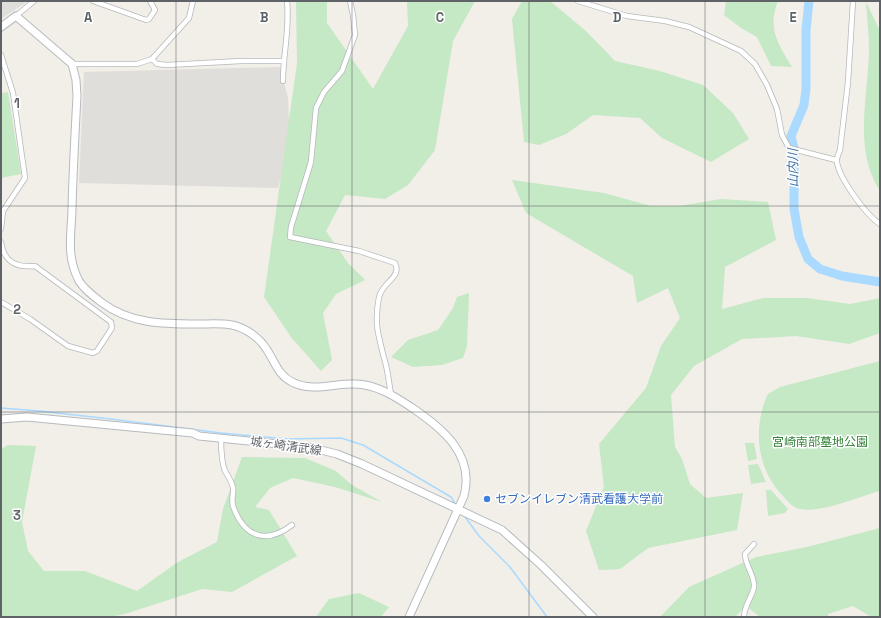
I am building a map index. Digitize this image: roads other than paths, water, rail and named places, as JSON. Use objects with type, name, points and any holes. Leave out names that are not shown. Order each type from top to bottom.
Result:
[{"type":"street","points":[[1,27],[34,1]]},
{"type":"street","points":[[92,1],[146,20],[149,19],[155,10],[150,1]]},
{"type":"street","points":[[72,64],[137,64],[152,59],[189,18],[193,1]]},
{"type":"street","points":[[283,81],[283,61],[289,19],[287,1]]},
{"type":"street","points":[[350,1],[355,26],[354,37],[342,71],[324,92],[316,108],[312,156],[291,227],[290,237],[359,251],[396,263],[396,274],[382,288],[376,320],[377,334],[384,358],[391,395]]},
{"type":"street","points":[[578,1],[627,16],[665,21],[690,27],[741,51],[755,64],[767,85],[777,109],[782,135],[789,148],[836,160]]},
{"type":"street","points":[[853,1],[848,82],[840,150],[836,160],[840,172],[860,204],[880,224]]},
{"type":"street","points":[[16,16],[72,64],[76,80],[77,96],[70,249],[76,276],[86,290],[115,312],[138,320],[163,323],[225,324],[241,328],[252,334],[262,343],[276,367],[287,379],[307,388],[346,384],[375,387],[391,395],[436,426],[456,448],[465,467],[467,478],[462,510],[409,617]]},
{"type":"street","points":[[1,55],[13,94],[25,178],[3,211],[1,229]]},
{"type":"street","points":[[152,59],[157,64],[167,65],[241,61],[283,61]]},
{"type":"street","points":[[1,242],[2,251],[6,258],[22,267],[35,266],[111,322],[112,328],[97,351],[93,354],[68,346],[30,318],[1,302]]},
{"type":"street","name":"城ヶ崎清武線","points":[[1,418],[27,417],[65,420],[309,447],[338,454],[462,510],[502,530],[593,617]]},
{"type":"street","points":[[221,438],[221,453],[224,469],[233,487],[233,505],[244,525],[256,535],[265,536],[281,533],[292,525]]},
{"type":"street","points":[[744,617],[754,587],[753,577],[745,561],[744,554],[754,544]]},
{"type":"waterway","name":"山内川","points":[[809,1],[806,30],[806,89],[804,105],[791,136],[794,148],[794,209],[799,237],[808,259],[820,269],[842,276],[880,282]]},
{"type":"waterway","points":[[1,408],[287,439],[341,438],[363,445],[451,497],[456,505]]},
{"type":"waterway","points":[[463,514],[479,536],[510,567],[547,617]]},
{"type":"place","name":"セブンイレブン清武看護大学前","points":[[487,499]]},
{"type":"park label","name":"宮崎南部墓地公園","points":[[820,442]]}]
